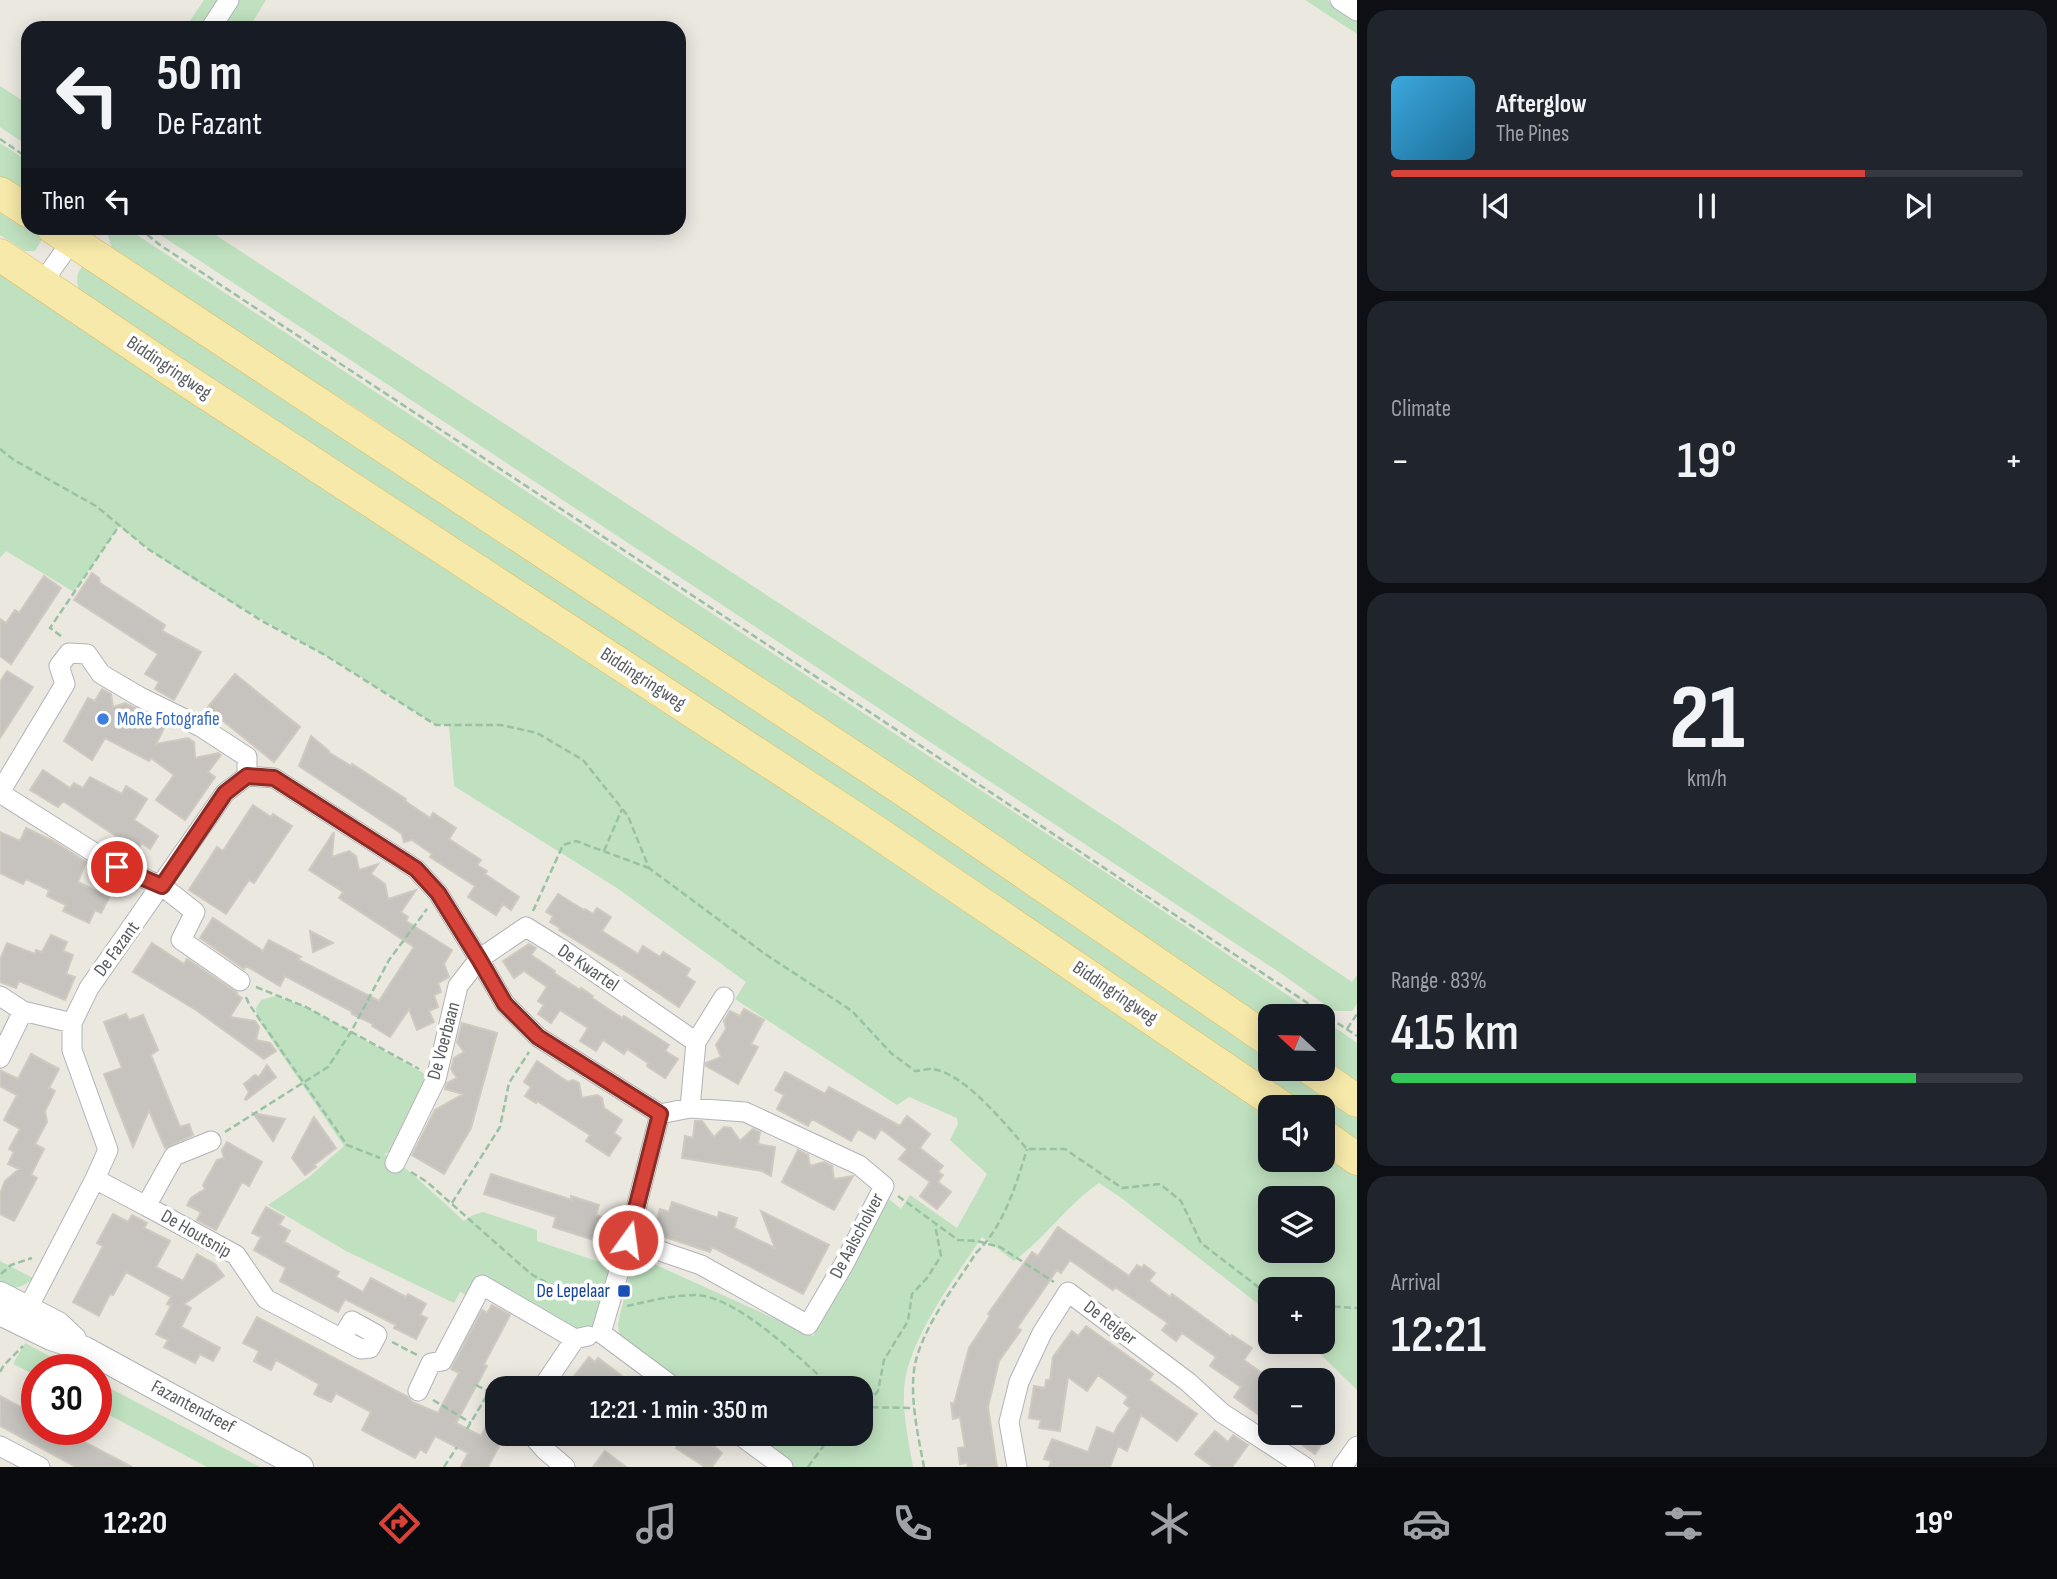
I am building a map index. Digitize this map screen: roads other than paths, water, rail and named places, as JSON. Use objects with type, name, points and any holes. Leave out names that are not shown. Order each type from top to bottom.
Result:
[{"type":"main road","points":[[0,193],[21,206]]},
{"type":"main road","points":[[73,235],[905,791],[1258,1033]]},
{"type":"main road","name":"Biddingringweg","points":[[0,255],[169,369],[869,827],[1264,1095]]},
{"type":"main road","points":[[1330,1082],[1357,1101]]},
{"type":"main road","points":[[1335,1143],[1357,1158]]},
{"type":"street","points":[[216,21],[229,0]]},
{"type":"street","points":[[1340,0],[1357,11]]},
{"type":"street","points":[[42,283],[67,235]]},
{"type":"street","points":[[240,981],[181,940],[195,912],[162,886],[117,867],[0,793],[65,684],[59,666],[69,653],[87,654],[101,674],[201,727],[247,757],[247,776],[274,778],[416,869],[438,893],[505,1004],[538,1037],[660,1114],[601,1333]]},
{"type":"street","name":"De Fazant","points":[[72,1023],[89,988],[225,793],[247,776]]},
{"type":"street","name":"De Kwartel","points":[[479,959],[526,927],[696,1042]]},
{"type":"street","name":"De Voerbaan","points":[[395,1163],[436,1079],[458,986],[479,959]]},
{"type":"street","points":[[0,996],[23,1011],[72,1023],[72,1050],[108,1150],[58,1248],[26,1325]]},
{"type":"street","points":[[690,1108],[696,1042],[724,997]]},
{"type":"street","points":[[0,1058],[23,1011]]},
{"type":"street","name":"De Aalscholver","points":[[628,1240],[701,1265],[808,1325],[844,1264],[884,1186],[859,1165],[745,1112],[690,1108],[660,1114]]},
{"type":"street","name":"De Houtsnip","points":[[146,1206],[174,1156],[211,1141]]},
{"type":"street","name":"De Houtsnip","points":[[95,1179],[236,1255],[266,1299],[342,1338]]},
{"type":"street","points":[[418,1391],[431,1363],[442,1361],[482,1285],[575,1339]]},
{"type":"street","name":"De Reiger","points":[[1017,1467],[1009,1422],[1019,1382],[1042,1333],[1068,1292],[1188,1382],[1222,1413],[1305,1467]]},
{"type":"street","name":"Fazantendreef","points":[[0,1294],[26,1325]]},
{"type":"street","name":"Fazantendreef","points":[[0,1313],[51,1338],[85,1349],[301,1467]]},
{"type":"street","points":[[549,1376],[575,1339],[601,1333],[660,1376]]},
{"type":"street","points":[[0,1446],[40,1467]]},
{"type":"street","points":[[541,1446],[565,1467]]},
{"type":"street","points":[[755,1446],[783,1467]]},
{"type":"street","points":[[1342,1467],[1357,1446]]},
{"type":"place","name":"MoRe Fotografie","points":[[103,719]]},
{"type":"place","name":"De Lepelaar","points":[[624,1291]]}]
